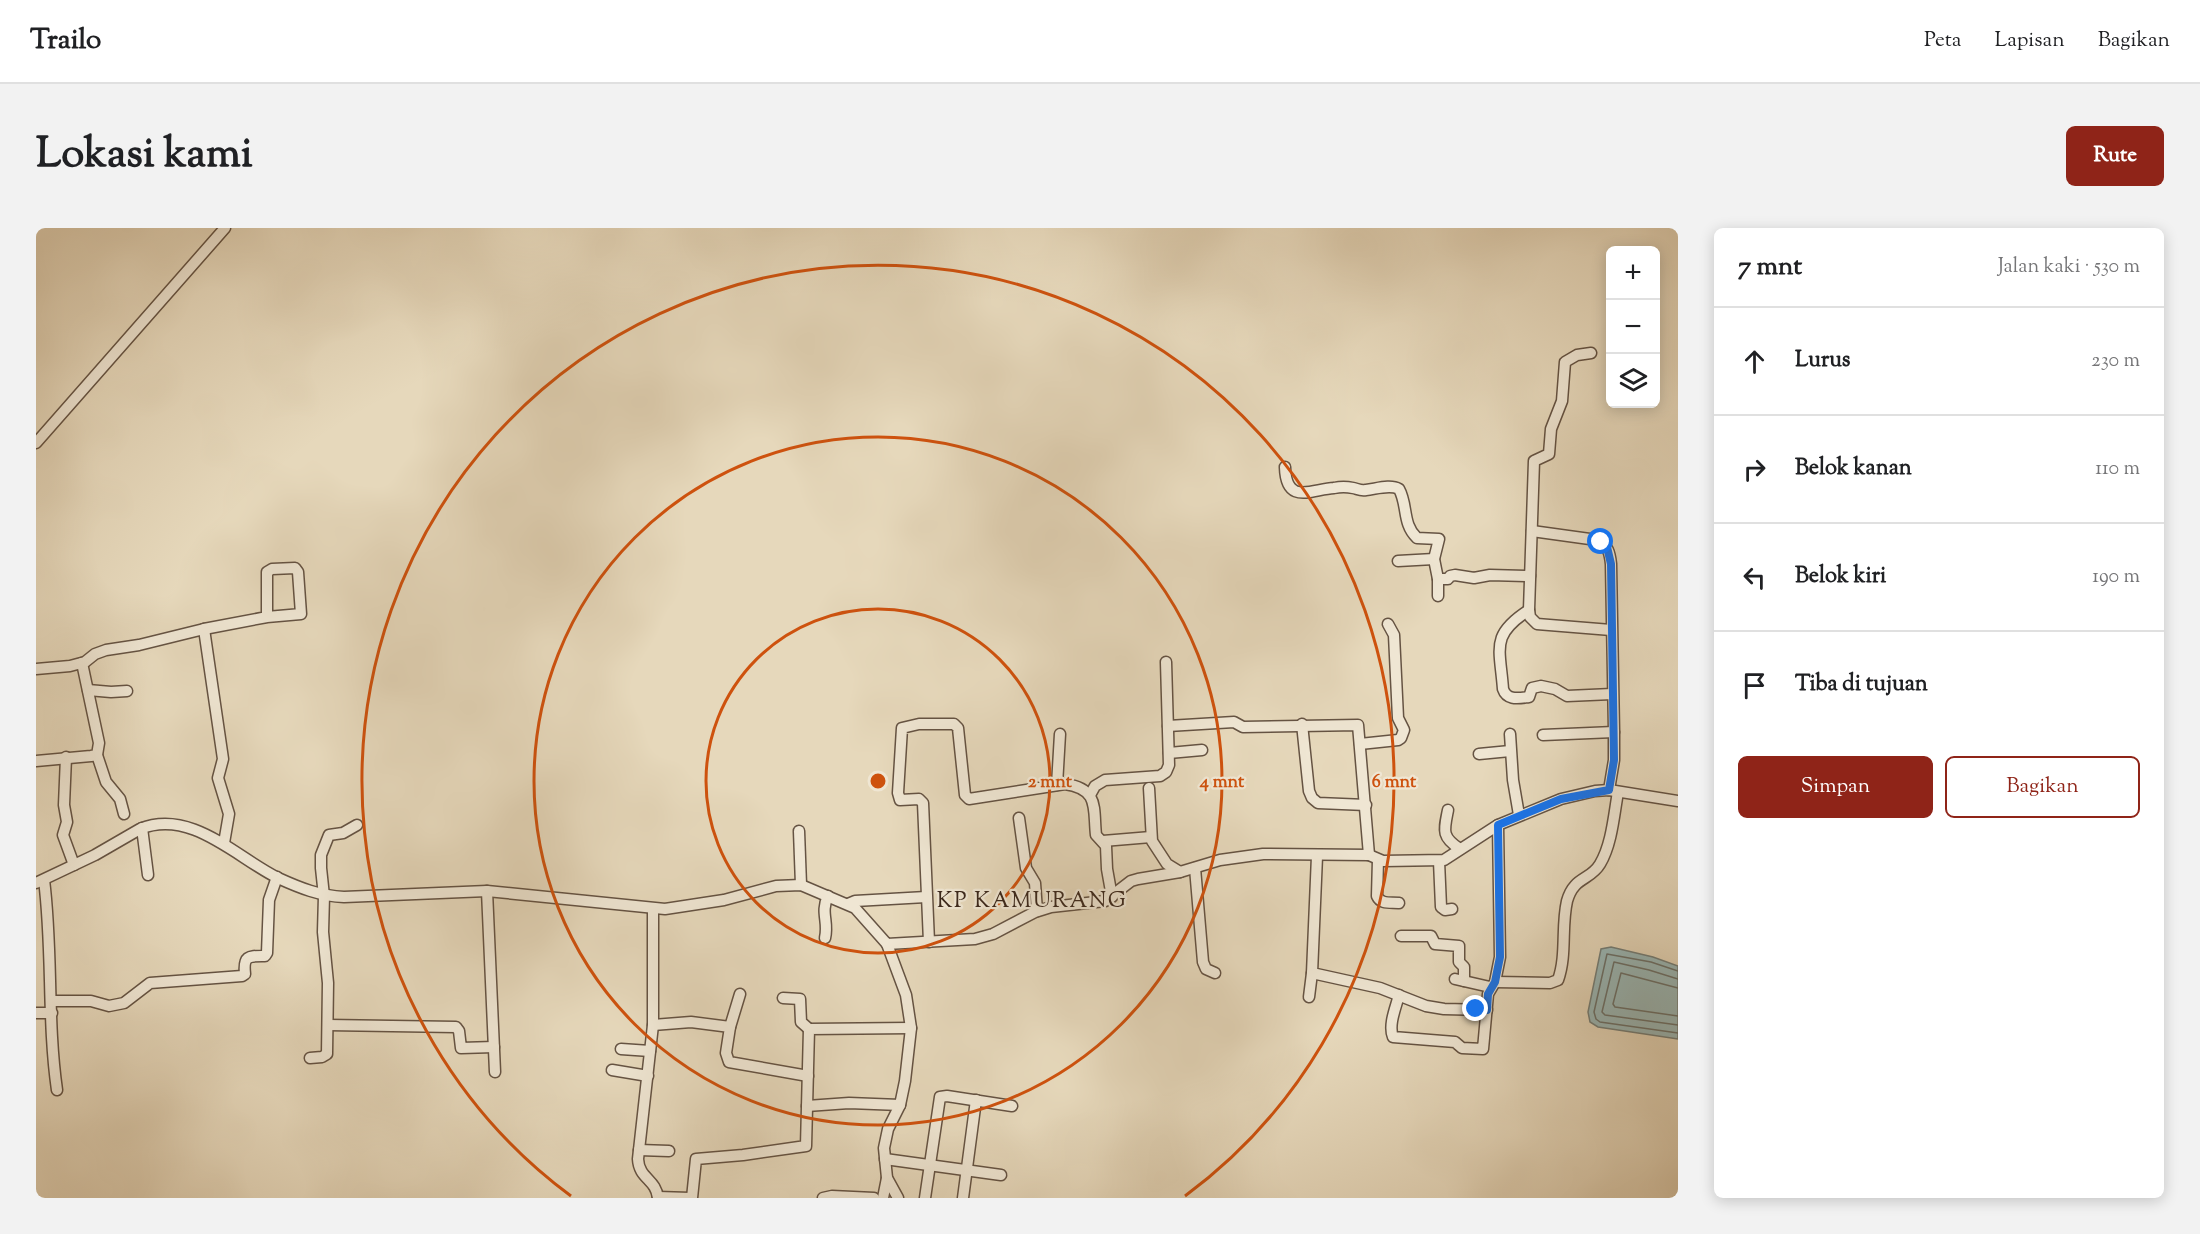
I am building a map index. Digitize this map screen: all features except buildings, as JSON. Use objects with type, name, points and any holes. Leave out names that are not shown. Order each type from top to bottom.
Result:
[{"type":"street","points":[[36,442],[225,228]]},
{"type":"street","points":[[1591,353],[1570,358],[1563,366],[1562,401],[1551,429],[1549,454],[1534,461],[1529,610],[1530,617],[1537,624],[1611,630]]},
{"type":"street","points":[[1285,467],[1285,478],[1290,487],[1306,494],[1332,488],[1353,488],[1362,491],[1395,486],[1401,493],[1407,525],[1412,533],[1417,538],[1439,539],[1434,559],[1438,579],[1438,596]]},
{"type":"street","points":[[1401,936],[1431,936],[1435,944],[1459,946],[1459,962],[1464,967],[1460,980],[1492,985],[1550,983],[1558,980],[1568,900],[1577,882],[1593,873],[1602,860],[1608,844],[1614,760],[1611,564],[1604,544],[1597,540],[1532,531]]},
{"type":"street","points":[[1398,561],[1434,559]]},
{"type":"street","points":[[36,669],[82,663],[106,650],[148,643],[204,629],[267,617],[301,614],[298,572],[295,568],[272,569],[267,572],[267,617]]},
{"type":"street","points":[[1438,579],[1448,579],[1455,575],[1474,578],[1490,575],[1530,576]]},
{"type":"street","points":[[1529,610],[1510,623],[1499,640],[1503,689],[1506,695],[1510,698],[1529,698],[1529,691],[1541,686],[1555,689],[1567,696],[1612,694]]},
{"type":"street","points":[[1360,744],[1398,740],[1404,730],[1398,718],[1394,635],[1388,624]]},
{"type":"street","points":[[204,629],[222,752],[222,761],[217,774],[218,782],[229,809],[224,843]]},
{"type":"street","points":[[82,663],[99,743],[97,754],[106,782],[120,799],[124,814]]},
{"type":"street","points":[[1090,795],[1095,786],[1105,780],[1142,778],[1163,774],[1169,765],[1166,663]]},
{"type":"street","points":[[88,690],[127,691]]},
{"type":"street","points":[[1168,726],[1234,722],[1244,727],[1302,724],[1359,725],[1377,896],[1381,902],[1399,903]]},
{"type":"street","points":[[929,942],[923,803],[920,799],[900,800],[898,793],[902,728],[919,724],[954,724],[958,728],[965,795],[969,799],[1058,785],[1075,785],[1090,795],[1095,806],[1096,835],[1106,846],[1112,897]]},
{"type":"street","points":[[1302,724],[1309,791],[1312,798],[1318,803],[1366,805]]},
{"type":"street","points":[[1543,735],[1614,732]]},
{"type":"street","points":[[1058,785],[1060,734]]},
{"type":"street","points":[[1510,734],[1513,780],[1519,815]]},
{"type":"street","points":[[1169,753],[1202,750]]},
{"type":"street","points":[[1479,754],[1510,751]]},
{"type":"street","points":[[36,761],[97,754]]},
{"type":"street","points":[[66,757],[64,805],[67,822],[63,835],[74,865]]},
{"type":"street","points":[[1149,788],[1151,837],[1154,846],[1167,864],[1180,872]]},
{"type":"street","points":[[887,944],[986,937],[1038,911],[1051,907],[1098,903],[1112,897],[1131,881],[1180,872],[1243,856],[1317,855],[1439,861],[1454,855],[1498,825],[1561,799],[1613,791],[1678,801]]},
{"type":"street","points":[[1448,810],[1444,832],[1448,840],[1460,849]]},
{"type":"street","points":[[1019,818],[1024,859],[1027,871],[1034,879],[1038,911]]},
{"type":"street","points":[[57,1090],[53,1063],[52,1001],[40,882],[142,828],[158,825],[184,827],[224,843],[277,877],[324,896],[487,891],[653,909],[692,906],[776,886],[801,885],[848,904],[861,914],[887,944],[906,995],[910,1028],[905,1081],[900,1105],[888,1129],[884,1148],[887,1178],[884,1198]]},
{"type":"street","points":[[310,1058],[322,1058],[327,1054],[328,982],[322,932],[324,896],[321,855],[329,835],[343,833],[357,825]]},
{"type":"street","points":[[1399,995],[1391,1030],[1393,1037],[1455,1042],[1462,1048],[1484,1048],[1487,1010],[1500,957],[1498,825]]},
{"type":"street","points":[[142,828],[148,875]]},
{"type":"street","points":[[799,831],[801,885]]},
{"type":"street","points":[[1103,841],[1151,837]]},
{"type":"street","points":[[1309,997],[1317,855]]},
{"type":"street","points":[[1439,861],[1441,907],[1445,910],[1452,909]]},
{"type":"street","points":[[1195,868],[1203,962],[1206,969],[1215,972]]},
{"type":"street","points":[[52,1001],[91,1001],[109,1006],[124,1003],[150,983],[242,976],[247,958],[256,955],[265,956],[269,950],[269,900],[277,877]]},
{"type":"street","points":[[487,891],[495,1072]]},
{"type":"street","points":[[825,938],[827,926],[823,914],[828,896]]},
{"type":"street","points":[[848,904],[855,901],[926,897]]},
{"type":"street","points":[[653,909],[653,1025],[638,1165],[642,1175],[653,1184],[658,1198],[692,1198],[696,1159],[806,1146],[809,1029]]},
{"type":"street","points":[[1312,973],[1363,983],[1426,1006],[1444,1009],[1487,1010]]},
{"type":"street","points":[[740,993],[730,1026],[726,1053],[729,1062],[808,1076]]},
{"type":"street","points":[[783,998],[800,999],[801,1022],[809,1029],[910,1028]]},
{"type":"street","points":[[36,1013],[52,1013]]},
{"type":"street","points":[[653,1025],[691,1022],[730,1026]]},
{"type":"street","points":[[328,1025],[456,1027],[459,1031],[461,1048],[494,1047]]},
{"type":"street","points":[[621,1049],[650,1051]]},
{"type":"street","points":[[612,1070],[648,1076]]},
{"type":"street","points":[[925,1198],[940,1096],[1012,1106]]},
{"type":"street","points":[[963,1198],[976,1100]]},
{"type":"street","points":[[807,1106],[849,1103],[900,1105]]},
{"type":"street","points":[[639,1150],[669,1152]]},
{"type":"street","points":[[885,1159],[1001,1175]]},
{"type":"street","points":[[887,1178],[898,1198]]},
{"type":"street","points":[[823,1198],[832,1196],[874,1198]]},
{"type":"water","points":[[1611,947],[1653,957],[1678,966],[1678,1039],[1598,1027],[1590,1022],[1588,1012],[1601,949]]},
{"type":"district","name":"KP KAMURANG","points":[[1032,899]]},
{"type":"route","points":[[1476,1009],[1487,1010],[1488,994],[1495,982],[1500,957],[1498,825],[1561,799],[1609,790],[1614,760],[1611,564],[1607,547],[1601,542]]}]
